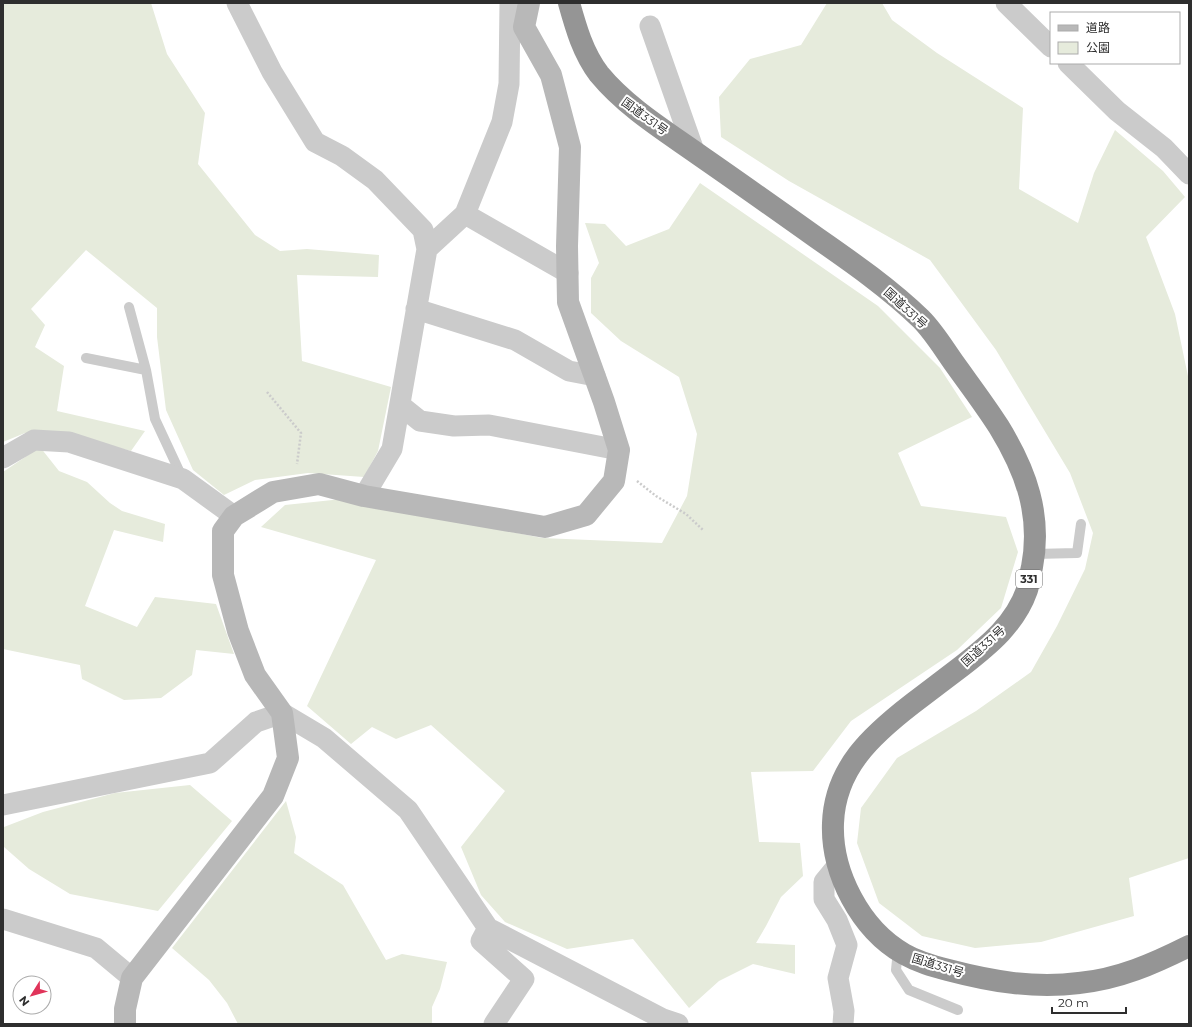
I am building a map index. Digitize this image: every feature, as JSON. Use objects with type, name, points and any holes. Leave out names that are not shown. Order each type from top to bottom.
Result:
[{"type":"highway","name":"国道331号","points":[[569,3],[578,39],[596,70],[619,96],[844,257],[889,291],[925,322],[997,423],[1020,466],[1028,490],[1034,514],[1034,554],[1027,589],[1017,612],[1003,632],[986,648],[871,738],[857,754],[841,784],[833,819],[833,839],[838,865],[848,891],[865,917],[878,933],[898,950],[924,963],[990,980],[1022,984],[1077,984],[1118,976],[1136,970],[1189,946]]},
{"type":"street","points":[[427,249],[465,214],[502,122],[509,84],[510,3]]},
{"type":"street","points":[[529,3],[524,27],[552,75],[570,147],[567,246],[568,302],[595,376],[618,458],[614,481],[586,515],[545,527],[364,496],[319,484],[273,492],[234,516],[223,531],[223,575],[238,631],[255,675],[282,713],[324,738],[408,810],[488,928],[663,1019],[678,1024]]},
{"type":"street","points":[[1006,3],[1050,46]]},
{"type":"street","points":[[241,4],[272,72],[315,142],[342,156],[375,180],[423,230],[427,249],[392,449],[364,496]]},
{"type":"street","points":[[650,26],[694,151]]},
{"type":"street","points":[[1069,64],[1117,111],[1164,148],[1189,174]]},
{"type":"street","points":[[465,214],[568,273]]},
{"type":"street","points":[[416,309],[515,340],[569,371],[595,376]]},
{"type":"street","points":[[400,405],[420,421],[454,426],[489,425],[618,458]]},
{"type":"street","points":[[3,458],[34,440],[69,442],[183,479],[234,516]]},
{"type":"street","points":[[3,805],[210,763],[256,722],[282,713]]},
{"type":"street","points":[[125,1024],[125,1009],[132,978],[272,796],[288,758],[282,713]]},
{"type":"street","points":[[838,865],[824,882],[824,899],[837,920],[847,944],[838,978],[844,1011],[843,1024]]},
{"type":"street","points":[[3,919],[96,948],[132,978]]},
{"type":"street","points":[[488,928],[480,941],[524,979],[494,1024]]},
{"type":"lane","points":[[129,307],[146,370],[155,419],[183,479]]},
{"type":"lane","points":[[86,358],[146,370]]},
{"type":"lane","points":[[1034,554],[1077,554],[1081,524]]},
{"type":"lane","points":[[898,950],[896,970],[909,990],[958,1010]]},
{"type":"path","points":[[267,392],[301,433],[294,488]]},
{"type":"path","points":[[618,458],[656,496],[686,514],[703,530]]},
{"type":"green space","points":[[3,3],[151,3],[167,54],[205,113],[198,164],[255,235],[280,251],[307,249],[379,255],[378,277],[297,275],[302,361],[391,387],[378,451],[364,477],[308,473],[255,480],[224,495],[193,470],[166,410],[157,337],[157,308],[86,250],[31,309],[45,325],[35,347],[64,366],[57,411],[145,431],[131,451],[55,432],[25,433],[3,442]]},
{"type":"green space","points":[[827,3],[882,3],[892,20],[937,53],[1023,108],[1019,189],[1078,223],[1094,173],[1115,130],[1163,171],[1185,197],[1146,237],[1175,314],[1189,381],[1189,858],[1129,878],[1134,916],[1041,942],[975,948],[922,936],[879,903],[857,843],[861,808],[897,758],[976,711],[1031,672],[1057,626],[1085,569],[1093,533],[1070,473],[996,350],[930,260],[789,181],[721,137],[719,97],[750,59],[801,45]]},
{"type":"green space","points":[[700,183],[878,306],[940,368],[972,417],[898,453],[921,506],[1006,517],[1018,552],[1001,608],[957,650],[851,721],[813,771],[751,772],[759,842],[800,843],[803,876],[781,897],[756,943],[795,945],[795,974],[753,964],[719,981],[689,1008],[633,939],[567,949],[505,922],[481,895],[461,847],[505,791],[431,725],[396,739],[372,727],[351,744],[307,706],[376,560],[261,527],[285,505],[342,499],[542,538],[662,543],[687,496],[697,434],[679,377],[621,341],[591,313],[591,278],[599,263],[585,223],[605,224],[626,246],[669,229]]},
{"type":"green space","points":[[40,447],[59,471],[87,482],[110,503],[122,511],[165,524],[163,542],[114,530],[85,606],[137,627],[155,597],[216,604],[234,654],[196,650],[192,675],[161,698],[124,700],[82,679],[80,665],[3,649],[3,472]]},
{"type":"green space","points":[[190,785],[232,821],[158,911],[70,894],[29,869],[4,847],[4,827],[43,812],[115,793]]},
{"type":"green space","points":[[286,801],[296,837],[294,853],[343,885],[386,960],[402,954],[447,962],[440,989],[432,1007],[432,1024],[238,1024],[227,1003],[209,980],[172,948]]}]
